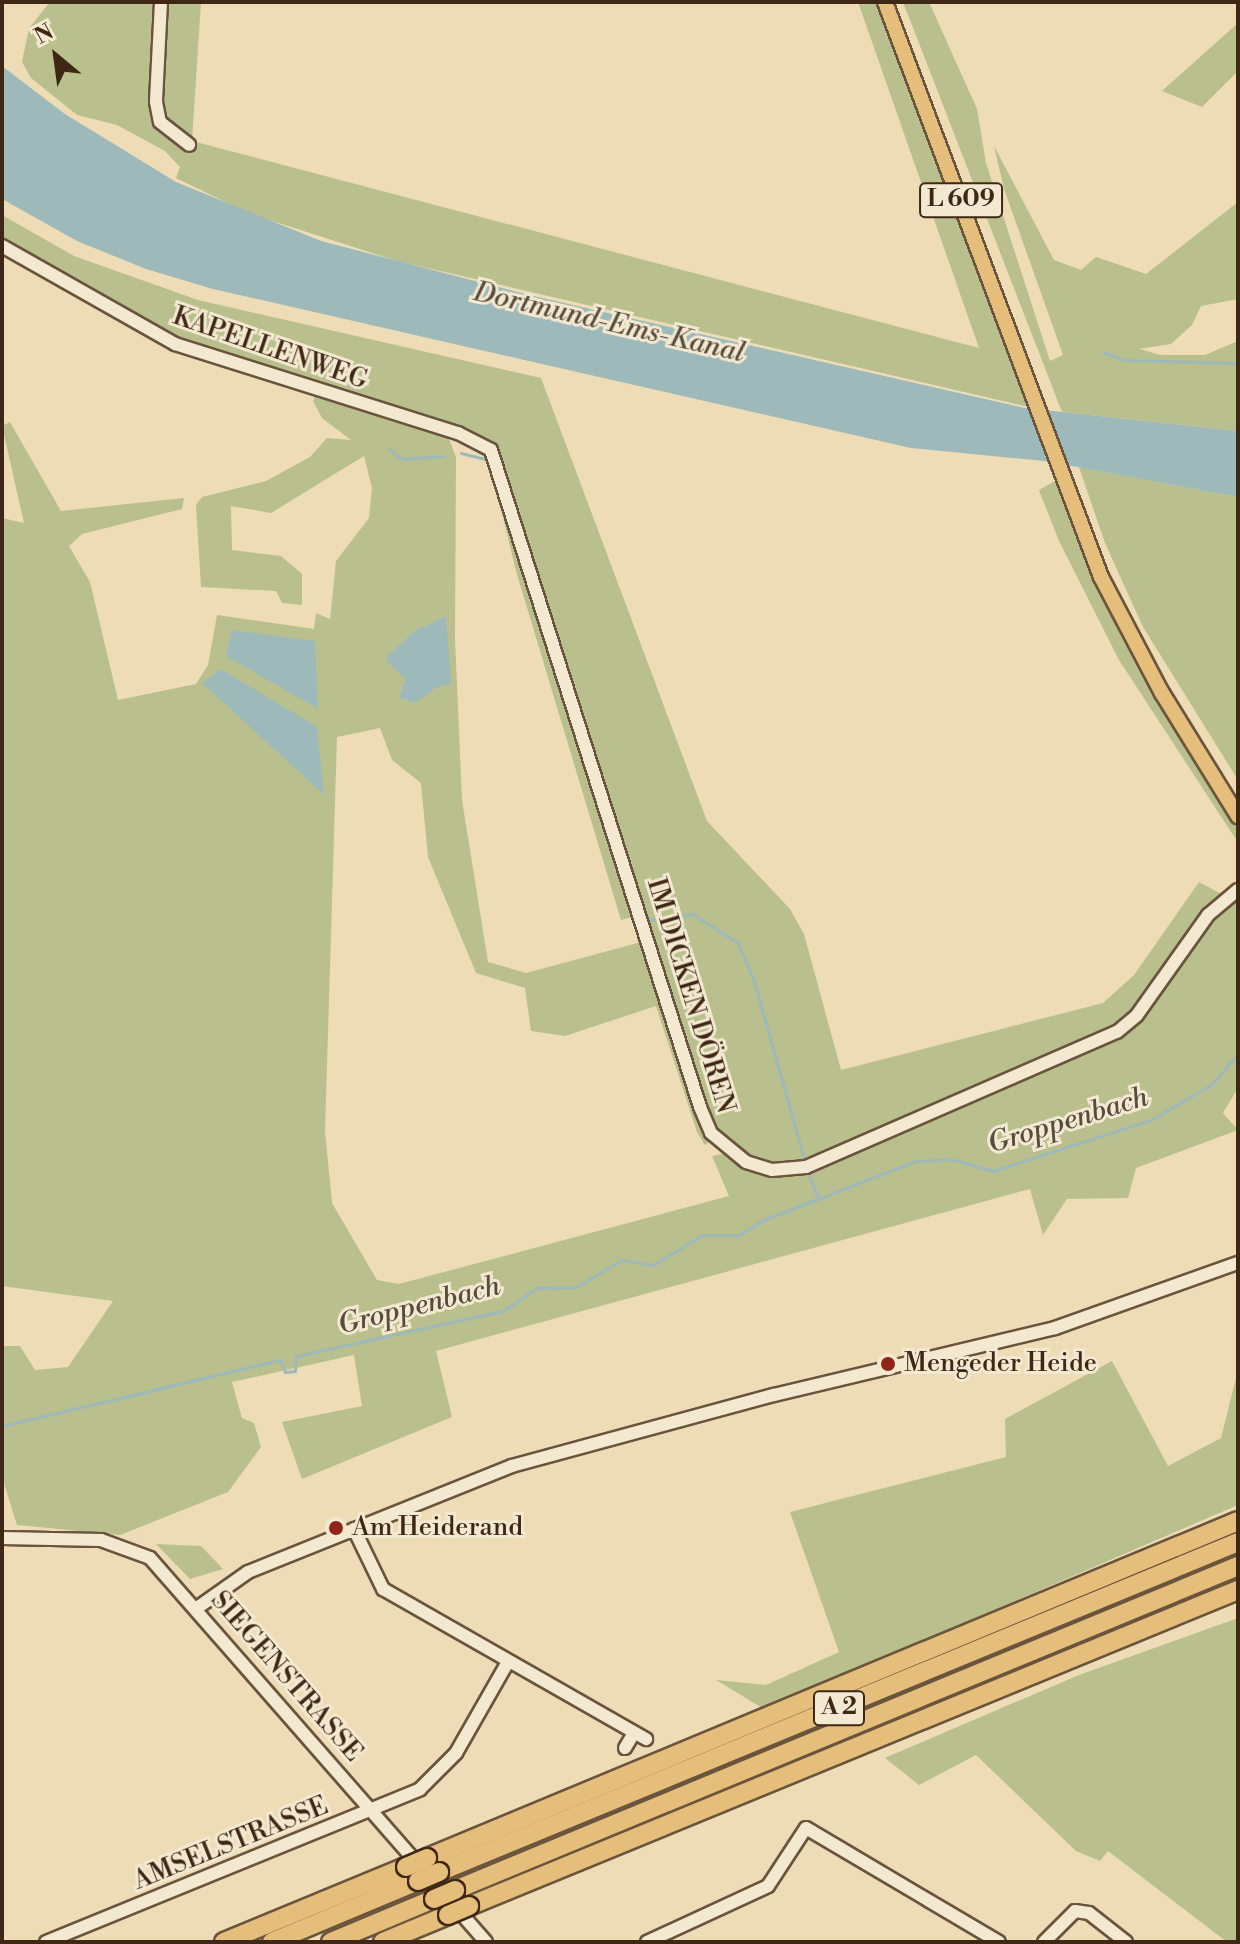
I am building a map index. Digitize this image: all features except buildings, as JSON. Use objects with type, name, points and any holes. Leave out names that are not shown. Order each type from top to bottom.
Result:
[{"type":"highway","points":[[272,1942],[412,1874],[1238,1521]]},
{"type":"highway","name":"A 2","points":[[433,1865],[1238,1542]]},
{"type":"highway","name":"A 2","points":[[331,1942],[1238,1566]]},
{"type":"highway","points":[[383,1942],[1238,1590]]},
{"type":"highway","points":[[1203,1604],[1238,1596]]},
{"type":"highway","points":[[224,1942],[412,1874]]},
{"type":"main road","name":"L 609","points":[[885,2],[1062,474],[1130,636],[1238,816]]},
{"type":"street","points":[[161,2],[156,102],[160,122],[189,145]]},
{"type":"street","name":"KAPELLENWEG","points":[[2,246],[175,344],[458,433],[491,450]]},
{"type":"street","name":"IM DICKEN DÖREN","points":[[491,450],[700,1107],[711,1133],[746,1162],[772,1170],[806,1167],[1117,1032],[1137,1015],[1208,915],[1238,890]]},
{"type":"street","points":[[197,1608],[233,1579],[512,1466],[742,1407],[758,1408],[786,1396],[1055,1328],[1238,1263]]},
{"type":"street","points":[[354,1529],[383,1589],[640,1736],[625,1748]]},
{"type":"street","name":"SIEGENSTRASSE","points":[[2,1538],[37,1536],[127,1546],[162,1568],[486,1942]]},
{"type":"street","name":"AMSELSTRASSE","points":[[46,1942],[373,1810],[439,1774],[508,1662]]},
{"type":"street","points":[[647,1942],[768,1886],[806,1828],[999,1942]]},
{"type":"street","points":[[1044,1942],[1075,1911],[1089,1913],[1126,1942]]},
{"type":"green space","points":[[50,2],[201,2],[192,141],[979,348],[858,2],[876,2],[1029,407],[397,261],[248,213],[176,178],[180,167],[165,151],[117,125],[77,115],[31,78],[22,62],[29,28]]},
{"type":"green space","points":[[903,2],[929,2],[977,109],[986,163],[1050,361],[1063,355],[1004,189],[994,146],[1054,260],[1081,270],[1096,257],[1146,274],[1238,202],[1238,299],[1201,306],[1192,325],[1171,344],[1139,349],[1161,355],[1205,355],[1238,341],[1238,431],[1062,412]]},
{"type":"green space","points":[[1238,23],[1238,71],[1202,107],[1162,91]]},
{"type":"green space","points":[[2,215],[74,256],[198,300],[541,378],[707,821],[790,909],[804,934],[841,1070],[1103,1003],[1134,975],[1199,882],[1231,899],[1238,895],[1238,1088],[1223,1113],[1238,1130],[1136,1168],[1128,1198],[1067,1199],[1043,1235],[1030,1189],[436,1351],[452,1417],[302,1479],[282,1422],[362,1406],[354,1355],[232,1382],[242,1418],[254,1423],[261,1447],[228,1492],[120,1535],[17,1525],[2,1477],[2,1346],[20,1346],[35,1370],[68,1367],[113,1301],[2,1286],[2,518],[24,523],[2,426],[10,422],[61,511],[184,498],[182,509],[82,534],[69,546],[90,582],[118,700],[196,684],[208,665],[217,615],[314,629],[316,613],[330,619],[336,561],[369,518],[372,488],[364,456],[271,513],[231,506],[232,550],[281,556],[302,574],[302,605],[282,603],[276,591],[201,587],[196,505],[202,497],[266,481],[310,457],[327,438],[351,440],[322,418],[313,401],[317,392],[447,434],[456,457],[455,638],[462,800],[488,962],[526,973],[645,941],[657,948],[495,445],[485,437],[175,341],[2,243]],"holes":[[[446,616],[399,697],[405,679],[386,659],[415,631]],[[380,728],[392,760],[421,783],[428,857],[476,973],[525,988],[531,1031],[565,1036],[656,1006],[697,1132],[705,1145],[710,1141],[700,1116],[753,1165],[722,1154],[712,1156],[729,1196],[399,1284],[377,1280],[332,1203],[325,1131],[337,737]]]},
{"type":"green space","points":[[489,460],[640,915],[621,920],[516,571]]},
{"type":"green space","points":[[1079,467],[1238,497],[1238,780],[1143,627],[1105,543]]},
{"type":"green space","points":[[1055,481],[1122,638],[1238,831],[1238,863],[1237,841],[1119,660],[1059,541],[1039,490]]},
{"type":"green space","points":[[1112,1361],[1168,1466],[1221,1438],[1238,1370],[1238,1505],[764,1709],[716,1680],[766,1685],[839,1652],[790,1512],[1006,1457],[1005,1419]]},
{"type":"green space","points":[[156,1544],[201,1546],[223,1569],[190,1579]]},
{"type":"green space","points":[[1238,1618],[1238,1942],[1227,1942],[1108,1851],[1100,1861],[1076,1851],[976,1755],[919,1785],[885,1758],[1079,1675]]},
{"type":"water","name":"Dortmund-Ems-Kanal","points":[[2,66],[65,114],[176,182],[321,241],[529,295],[1025,408],[1238,431],[1238,497],[1045,461],[911,448],[213,289],[146,269],[77,241],[2,199]]},
{"type":"water","points":[[446,616],[451,684],[437,687],[415,703],[399,697],[405,679],[385,659],[414,631]]},
{"type":"water","points":[[232,630],[315,641],[318,709],[226,656]]},
{"type":"water","points":[[221,669],[317,727],[324,795],[202,683]]},
{"type":"waterway","points":[[1103,352],[1124,360],[1238,363]]},
{"type":"waterway","points":[[389,449],[403,459],[444,456]]},
{"type":"waterway","points":[[461,453],[490,460]]},
{"type":"waterway","points":[[557,677],[637,922]]},
{"type":"waterway","points":[[649,920],[692,914],[738,943],[754,981],[805,1163]]},
{"type":"waterway","name":"Groppenbach","points":[[2,1426],[280,1360],[285,1372],[295,1371],[296,1356],[503,1311],[537,1288],[577,1287],[621,1260],[653,1265],[702,1235],[739,1235],[763,1220],[916,1161],[951,1159],[993,1171],[1153,1119],[1212,1084],[1238,1054]]},
{"type":"waterway","points":[[807,1170],[819,1200]]},
{"type":"place","name":"Mengeder Heide","points":[[888,1364]]},
{"type":"place","name":"Am Heiderand","points":[[336,1528]]}]
